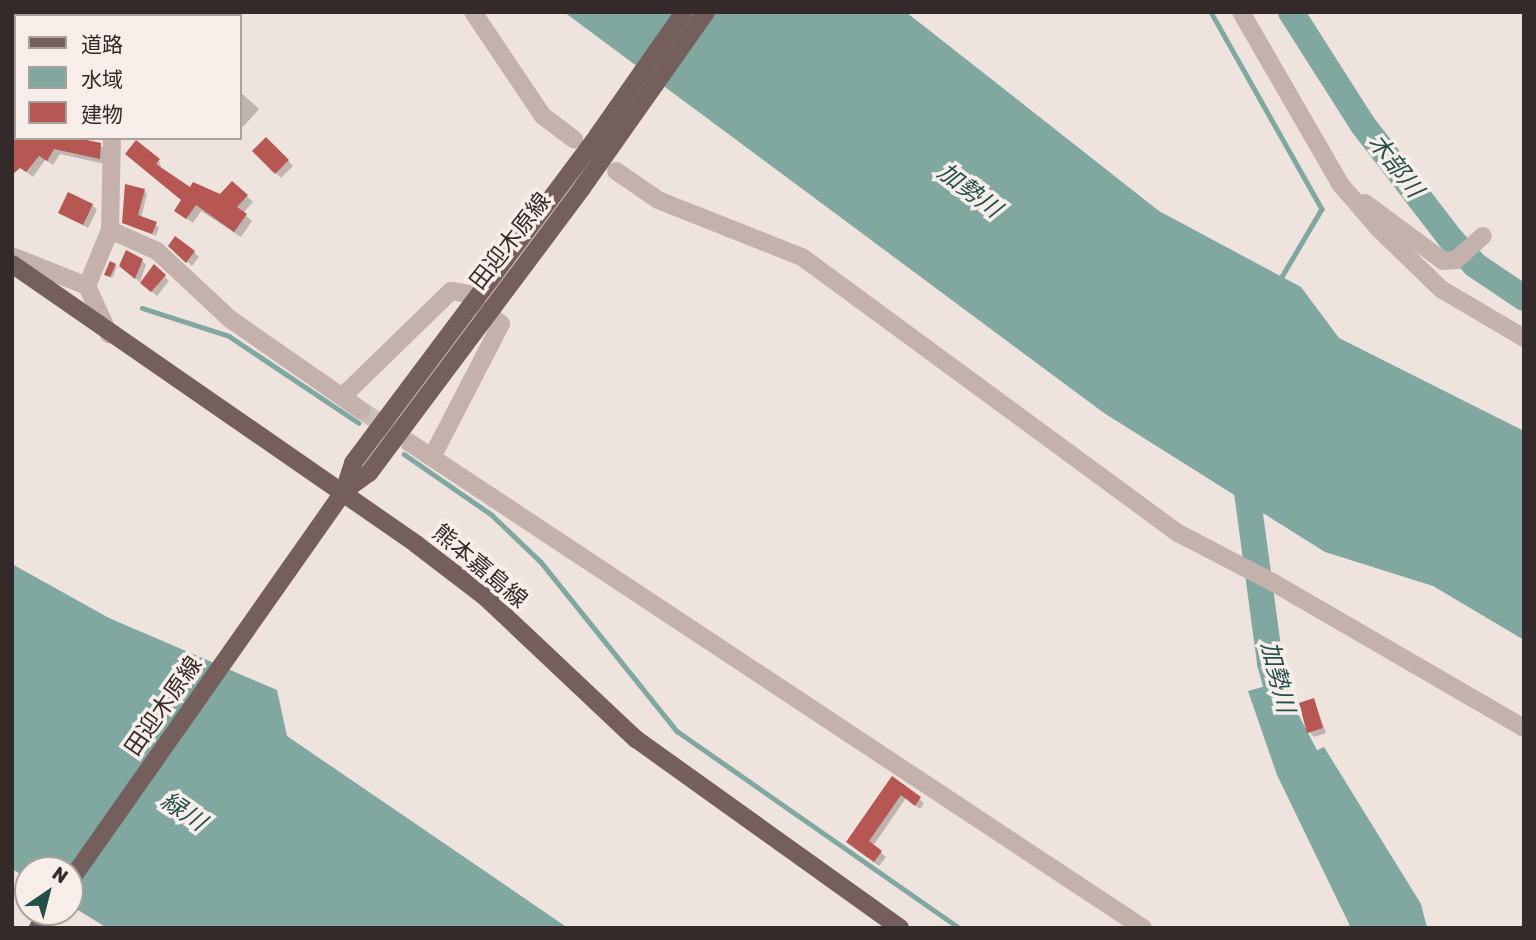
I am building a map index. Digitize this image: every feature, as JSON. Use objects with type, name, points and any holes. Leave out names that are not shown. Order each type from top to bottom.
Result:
[{"type":"main road","name":"田迎木原線","points":[[344,491],[369,473],[485,312],[616,125],[684,12]]},
{"type":"main road","name":"田迎木原線","points":[[84,861],[344,491],[353,463],[476,296],[706,12]]},
{"type":"main road","name":"熊本嘉島線","points":[[12,264],[109,334],[344,491],[484,596],[636,739],[900,928]]},
{"type":"street","points":[[473,12],[542,116],[574,139]]},
{"type":"street","points":[[1241,12],[1341,185],[1441,289],[1524,338]]},
{"type":"street","points":[[87,286],[110,230],[112,140]]},
{"type":"street","points":[[616,170],[658,200],[802,257],[1178,533],[1274,583],[1524,728]]},
{"type":"street","points":[[1341,185],[1443,261],[1456,260],[1483,236]]},
{"type":"street","points":[[110,230],[157,251],[230,319],[361,410]]},
{"type":"street","points":[[12,256],[87,286],[109,334]]},
{"type":"street","points":[[342,397],[451,290],[476,296]]},
{"type":"street","points":[[432,457],[501,324],[485,312]]},
{"type":"street","points":[[410,443],[1143,928]]},
{"type":"water","points":[[564,12],[906,12],[1159,211],[1301,287],[1339,338],[1524,431],[1524,640],[1433,586],[1325,552],[1104,413]]},
{"type":"water","name":"緑川","points":[[12,564],[109,618],[277,690],[287,736],[568,928],[107,928],[84,914],[84,856],[14,856],[14,870]]},
{"type":"water","points":[[1273,684],[1292,750],[1303,757],[1324,747],[1421,904],[1427,928],[1351,928],[1277,775],[1248,691]]},
{"type":"building","points":[[266,137],[289,160],[275,174],[252,151]]},
{"type":"building","points":[[12,138],[87,140],[101,143],[100,159],[54,149],[47,161],[39,156],[26,172],[20,168],[12,175]]},
{"type":"building","points":[[136,140],[160,159],[156,164],[190,187],[193,182],[220,194],[232,181],[248,195],[237,207],[247,214],[234,232],[196,205],[186,219],[174,211],[181,200],[125,154]]},
{"type":"building","points":[[125,184],[145,189],[138,215],[157,222],[152,234],[122,223]]},
{"type":"building","points":[[68,192],[93,204],[83,225],[58,213]]},
{"type":"building","points":[[175,236],[195,251],[186,263],[168,246]]},
{"type":"building","points":[[126,250],[143,259],[135,279],[119,266]]},
{"type":"building","points":[[110,261],[116,264],[110,277],[104,275]]},
{"type":"building","points":[[154,264],[166,275],[151,292],[140,283]]},
{"type":"building","points":[[1314,698],[1323,728],[1307,733],[1299,703]]},
{"type":"building","points":[[892,776],[921,797],[915,806],[901,795],[869,841],[882,851],[874,862],[846,842]]},
{"type":"waterway","points":[[1211,12],[1322,209],[1282,277]]},
{"type":"waterway","name":"木部川","points":[[1291,12],[1363,125],[1450,238],[1475,265],[1524,298]]},
{"type":"waterway","points":[[142,308],[229,336],[359,423]]},
{"type":"waterway","points":[[404,454],[492,515],[541,562],[677,731],[959,928]]},
{"type":"waterway","name":"加勢川","points":[[1244,470],[1270,663],[1285,717],[1321,786]]},
{"type":"tunnel","points":[[361,410],[410,443]]}]
